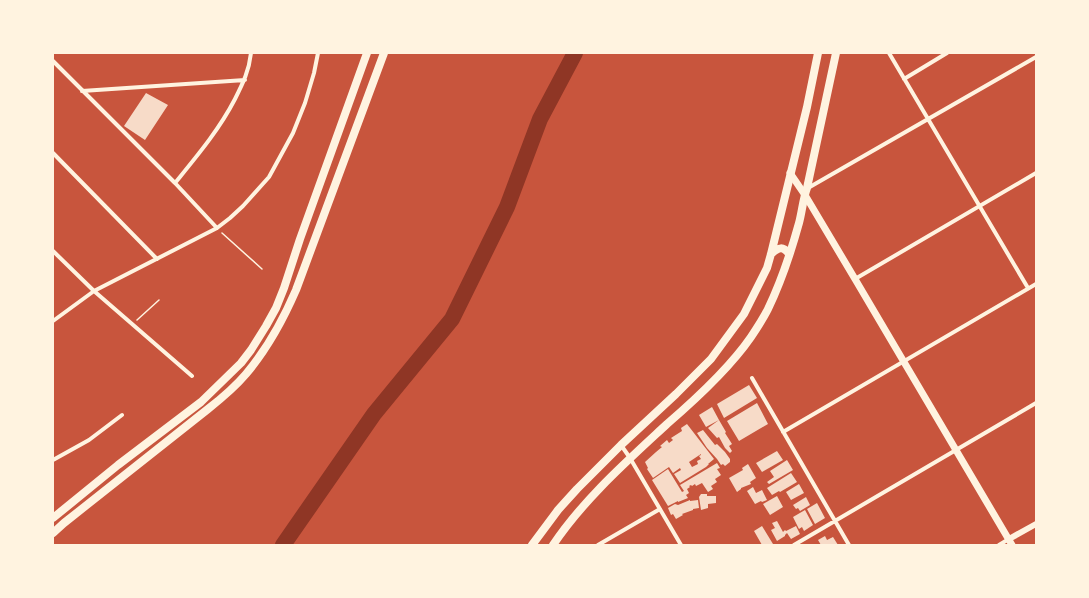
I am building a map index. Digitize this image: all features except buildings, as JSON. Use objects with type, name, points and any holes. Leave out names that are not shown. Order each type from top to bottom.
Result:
[{"type":"main road","points":[[53,518],[118,465],[201,402],[241,364],[251,350],[276,308],[284,288],[300,239],[367,53]]},
{"type":"main road","points":[[53,533],[230,391],[246,374],[276,333],[296,290],[384,53]]},
{"type":"main road","points":[[532,545],[558,510],[577,489],[711,359],[744,314],[767,268],[771,254],[807,107],[818,53]]},
{"type":"main road","points":[[552,545],[564,528],[593,495],[630,458],[722,372],[750,339],[768,310],[780,282],[799,223],[836,53]]},
{"type":"main road","points":[[790,173],[806,191],[855,278],[1011,542]]},
{"type":"main road","points":[[771,254],[781,248],[789,254]]},
{"type":"street","points":[[175,183],[226,116],[245,80],[251,53]]},
{"type":"street","points":[[53,321],[94,291],[217,228],[243,206],[269,177],[293,133],[314,74],[318,53]]},
{"type":"street","points":[[889,53],[1028,288]]},
{"type":"street","points":[[904,79],[947,53]]},
{"type":"street","points":[[806,191],[1036,57]]},
{"type":"street","points":[[53,61],[175,183],[217,228]]},
{"type":"street","points":[[82,91],[245,80]]},
{"type":"street","points":[[53,153],[157,259]]},
{"type":"street","points":[[855,278],[1036,173]]},
{"type":"street","points":[[53,251],[94,291],[192,376]]},
{"type":"street","points":[[783,432],[1036,284]]},
{"type":"street","points":[[752,378],[849,545]]},
{"type":"street","points":[[794,545],[1036,403]]},
{"type":"street","points":[[53,460],[89,440],[122,415]]},
{"type":"street","points":[[621,445],[681,545]]},
{"type":"street","points":[[598,545],[660,509]]},
{"type":"street","points":[[999,545],[1011,542],[1036,524]]},
{"type":"path","points":[[217,228],[262,269]]},
{"type":"path","points":[[133,324],[159,300]]},
{"type":"waterway","points":[[283,545],[374,414],[452,319],[507,207],[540,119],[575,53]]}]
